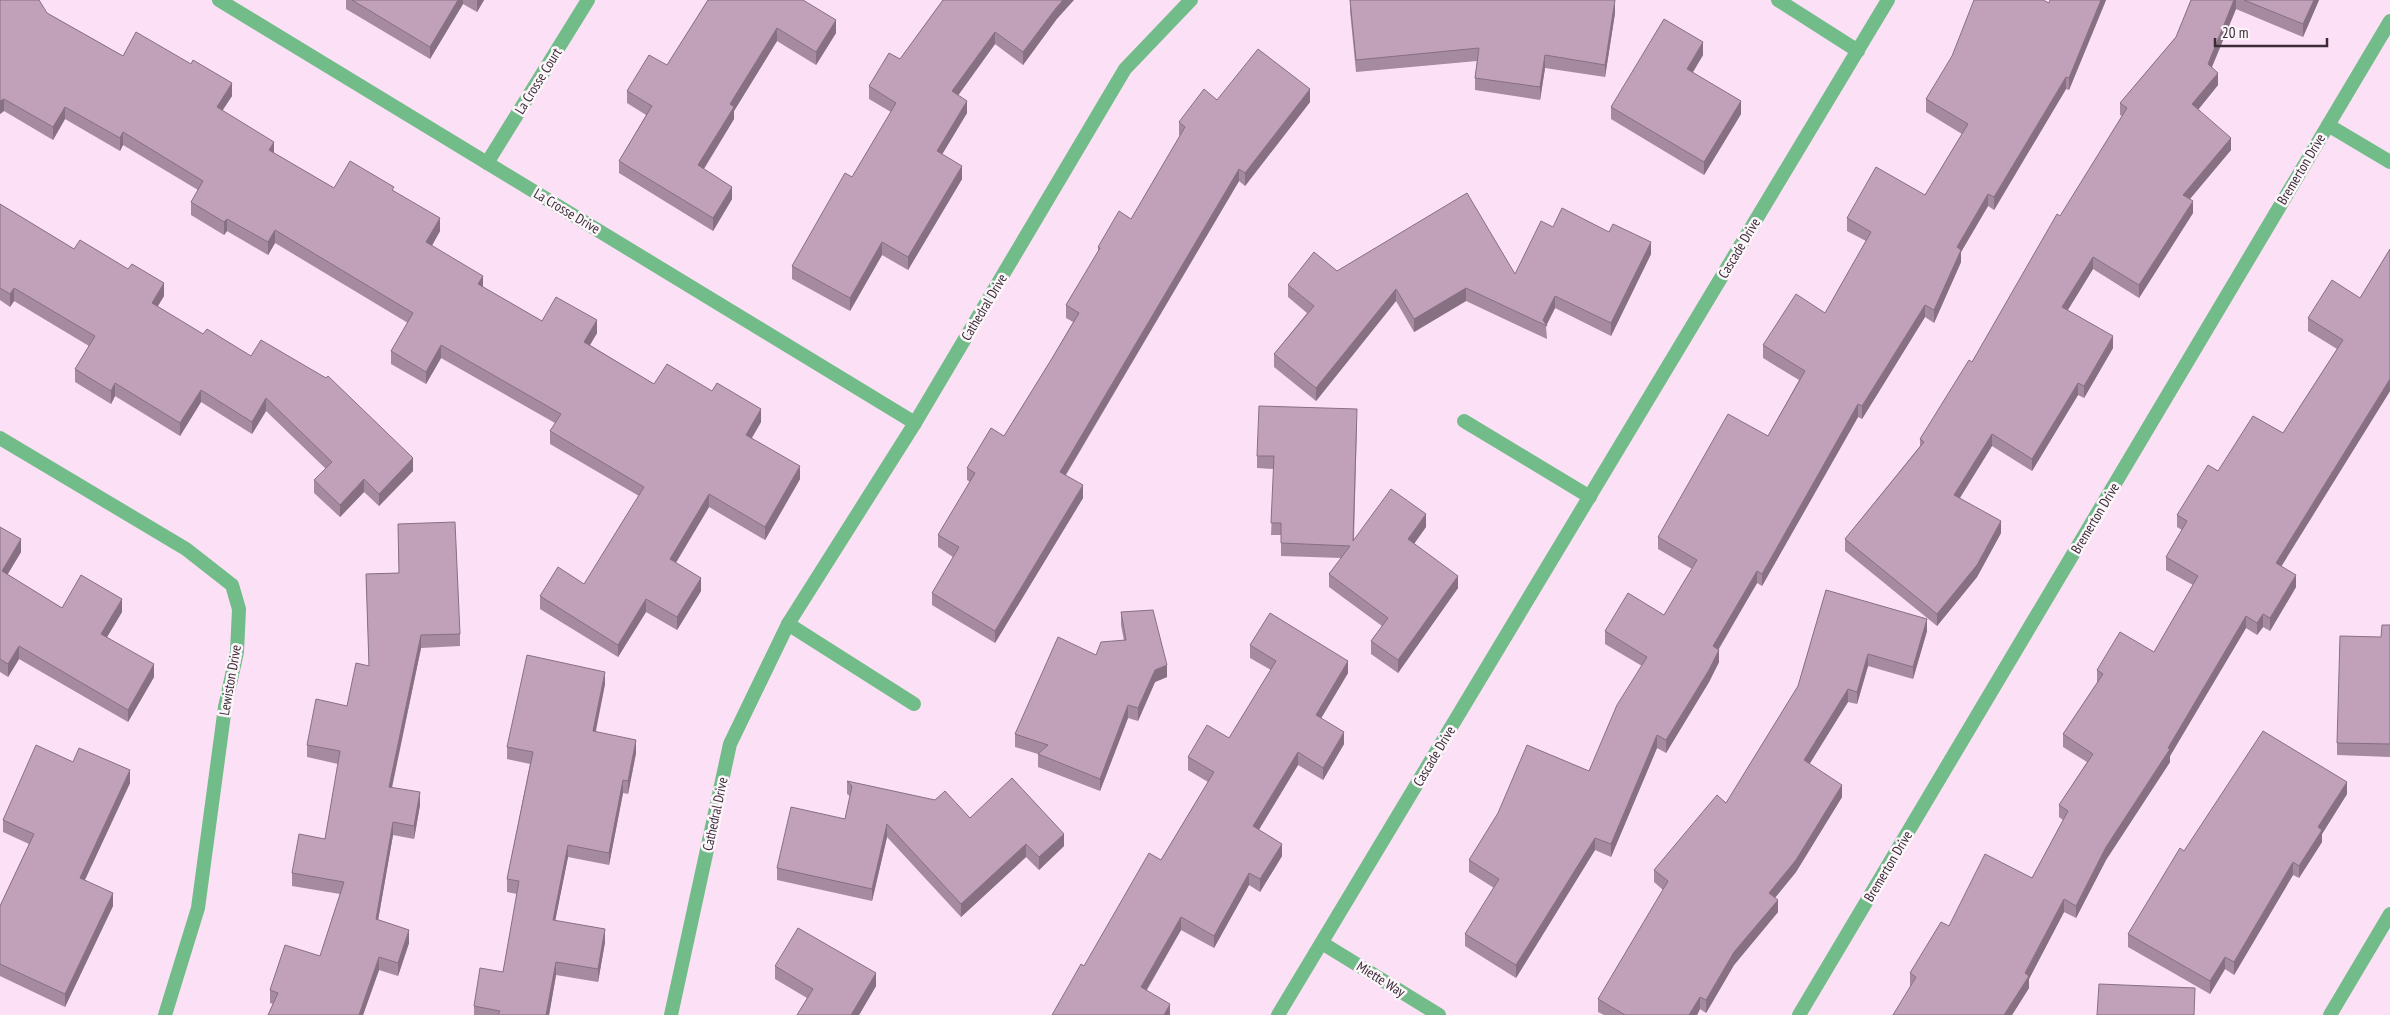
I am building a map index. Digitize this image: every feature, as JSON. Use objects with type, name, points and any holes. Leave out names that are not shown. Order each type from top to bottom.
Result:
[{"type":"street","name":"La Crosse Drive","points":[[219,0],[915,423]]},
{"type":"street","name":"La Crosse Court","points":[[487,163],[588,0]]},
{"type":"street","name":"Cathedral Drive","points":[[671,1015],[730,744],[788,624],[915,423],[1125,69],[1191,0]]},
{"type":"street","points":[[1778,0],[1858,51]]},
{"type":"street","name":"Cascade Drive","points":[[1278,1015],[1888,0]]},
{"type":"street","name":"Bremerton Drive","points":[[1800,1015],[2390,21]]},
{"type":"street","points":[[2328,125],[2390,162]]},
{"type":"street","points":[[1464,421],[1590,497]]},
{"type":"street","name":"Lewiston Drive","points":[[0,438],[186,548],[232,585],[240,609],[237,652],[225,707],[198,908],[165,1015]]},
{"type":"street","points":[[788,624],[914,704]]},
{"type":"street","points":[[2330,1015],[2390,914]]},
{"type":"street","name":"Miette Way","points":[[1322,942],[1439,1015]]},
{"type":"building","points":[[0,0],[39,0],[47,13],[123,56],[136,32],[191,64],[193,60],[232,83],[217,107],[274,142],[269,150],[334,188],[350,161],[394,187],[392,190],[440,218],[426,242],[483,276],[478,284],[542,321],[556,297],[597,320],[584,342],[654,384],[667,364],[712,391],[717,383],[761,409],[746,435],[800,466],[765,527],[709,494],[670,559],[701,578],[677,617],[646,599],[618,645],[540,596],[558,567],[584,584],[644,487],[550,431],[561,414],[441,345],[426,372],[391,351],[413,313],[275,230],[268,242],[227,219],[224,222],[191,202],[203,181],[123,132],[120,138],[65,107],[53,127],[4,99],[0,101]]},
{"type":"building","points":[[352,0],[458,0],[430,47]]},
{"type":"building","points":[[708,0],[803,0],[836,20],[816,52],[777,28],[730,104],[734,107],[698,165],[732,187],[713,218],[619,161],[652,106],[627,91],[649,55],[667,65]]},
{"type":"building","points":[[943,0],[1063,0],[1023,52],[995,32],[952,91],[967,101],[937,151],[962,166],[908,257],[882,242],[850,298],[792,266],[845,173],[852,177],[896,103],[869,86],[889,53],[900,59]]},
{"type":"building","points":[[1350,0],[1615,0],[1605,65],[1545,55],[1540,87],[1475,78],[1479,48],[1356,60]]},
{"type":"building","points":[[1974,0],[2043,0],[2049,3],[2050,0],[2101,0],[2069,78],[2066,77],[1994,197],[1988,194],[1957,247],[1961,250],[1934,310],[1925,305],[1862,406],[1858,404],[1762,574],[1757,571],[1713,646],[1719,650],[1709,670],[1666,740],[1657,735],[1611,844],[1595,838],[1516,965],[1465,934],[1499,879],[1469,860],[1498,813],[1527,745],[1589,771],[1617,705],[1647,657],[1605,631],[1628,593],[1664,615],[1697,560],[1658,537],[1728,414],[1768,436],[1805,371],[1763,345],[1796,294],[1825,313],[1871,232],[1847,218],[1876,167],[1925,195],[1968,124],[1926,99],[1952,56]]},
{"type":"building","points":[[2191,0],[2234,0],[2208,64],[2218,73],[2192,104],[2231,138],[2183,195],[2193,201],[2139,285],[2093,257],[2062,307],[2113,336],[2084,386],[2078,383],[2032,459],[1992,434],[1954,495],[2001,521],[1977,565],[1937,614],[1845,539],[1924,442],[1920,439],[1969,360],[1972,362],[2057,214],[2060,216],[2127,108],[2120,103],[2176,37]]},
{"type":"building","points":[[2244,0],[2314,0],[2303,24]]},
{"type":"building","points":[[1664,19],[1703,42],[1687,69],[1741,101],[1704,162],[1611,107]]},
{"type":"building","points":[[1258,49],[1310,89],[1245,173],[1239,169],[1060,472],[1083,485],[995,631],[932,593],[959,547],[938,535],[975,473],[967,468],[991,428],[1004,436],[1051,360],[1079,313],[1066,305],[1100,248],[1098,247],[1119,211],[1131,219],[1185,127],[1179,122],[1204,89],[1217,100]]},
{"type":"building","points":[[1467,193],[1515,274],[1541,221],[1553,227],[1562,208],[1609,232],[1613,224],[1651,242],[1611,323],[1555,296],[1543,320],[1547,326],[1466,288],[1414,319],[1396,289],[1316,388],[1274,354],[1314,306],[1288,285],[1314,252],[1337,271]]},
{"type":"building","points":[[0,204],[74,249],[80,240],[128,269],[132,264],[164,283],[152,303],[203,334],[207,329],[251,356],[261,340],[326,378],[328,376],[413,458],[379,494],[364,479],[340,505],[314,480],[332,462],[266,398],[252,422],[201,390],[180,423],[115,383],[111,391],[75,369],[95,336],[14,288],[10,294],[0,288]]},
{"type":"building","points":[[2390,249],[2390,379],[2276,563],[2296,575],[2270,618],[2263,614],[2257,623],[2246,616],[2168,748],[2170,749],[2106,847],[2076,906],[2064,899],[2025,973],[2029,976],[2004,1015],[1893,1015],[1916,977],[1910,973],[1941,922],[1949,926],[1985,854],[2032,878],[2068,811],[2059,805],[2093,754],[2063,734],[2103,674],[2097,670],[2120,632],[2154,652],[2198,576],[2166,557],[2187,521],[2177,515],[2208,465],[2218,471],[2253,416],[2283,433],[2343,340],[2308,318],[2332,280],[2360,298]]},
{"type":"building","points":[[1259,406],[1357,409],[1353,541],[1391,489],[1426,514],[1408,539],[1458,576],[1398,660],[1371,641],[1388,618],[1329,574],[1350,546],[1281,543],[1281,523],[1271,523],[1274,456],[1257,456]]},
{"type":"building","points":[[455,522],[460,634],[421,635],[389,787],[420,792],[414,826],[393,822],[376,919],[409,930],[398,963],[379,957],[359,1015],[268,1015],[278,993],[270,990],[285,945],[320,956],[344,882],[292,873],[299,834],[325,839],[340,751],[307,745],[316,699],[347,706],[356,663],[369,666],[366,574],[399,573],[398,524]]},
{"type":"building","points":[[0,527],[21,539],[2,571],[62,608],[81,575],[122,599],[101,634],[154,664],[128,710],[19,646],[8,664],[0,659]]},
{"type":"building","points":[[1826,590],[1927,619],[1913,667],[1868,654],[1857,692],[1848,689],[1804,760],[1842,785],[1796,860],[1769,893],[1778,900],[1734,952],[1706,1000],[1700,997],[1689,1015],[1625,1015],[1598,999],[1668,881],[1654,870],[1717,795],[1726,803],[1798,686]]},
{"type":"building","points":[[1153,610],[1167,665],[1155,670],[1138,708],[1128,705],[1100,779],[1038,754],[1048,745],[1015,734],[1058,637],[1096,655],[1101,642],[1126,640],[1121,612]]},
{"type":"building","points":[[1270,613],[1348,661],[1316,715],[1344,732],[1323,768],[1298,752],[1253,826],[1282,844],[1260,879],[1249,873],[1214,936],[1181,917],[1141,987],[1170,1004],[1164,1015],[1052,1015],[1081,964],[1084,966],[1149,853],[1161,860],[1214,772],[1188,757],[1207,725],[1229,738],[1276,661],[1250,645]]},
{"type":"building","points":[[2382,625],[2390,625],[2390,744],[2337,743],[2340,636],[2381,637]]},
{"type":"building","points":[[527,655],[605,672],[593,731],[636,740],[628,781],[623,780],[609,853],[568,845],[553,920],[605,929],[598,969],[556,962],[546,1015],[498,1015],[500,1011],[474,1006],[480,968],[503,972],[519,881],[507,879],[533,752],[507,747]]},
{"type":"building","points":[[2263,731],[2347,782],[2318,827],[2322,830],[2299,866],[2293,862],[2234,962],[2225,957],[2210,981],[2128,934],[2180,848],[2184,851]]},
{"type":"building","points":[[36,745],[73,762],[79,748],[130,770],[80,878],[113,893],[65,994],[0,964],[0,906],[34,834],[3,820]]},
{"type":"building","points":[[1012,778],[1064,834],[1039,857],[1026,844],[961,904],[887,824],[872,889],[777,868],[791,807],[845,819],[852,786],[847,781],[935,800],[945,791],[970,818]]},
{"type":"building","points":[[798,928],[876,973],[851,1015],[797,1015],[813,989],[775,966]]},
{"type":"building","points":[[2099,984],[2195,988],[2194,1015],[2097,1015]]}]
